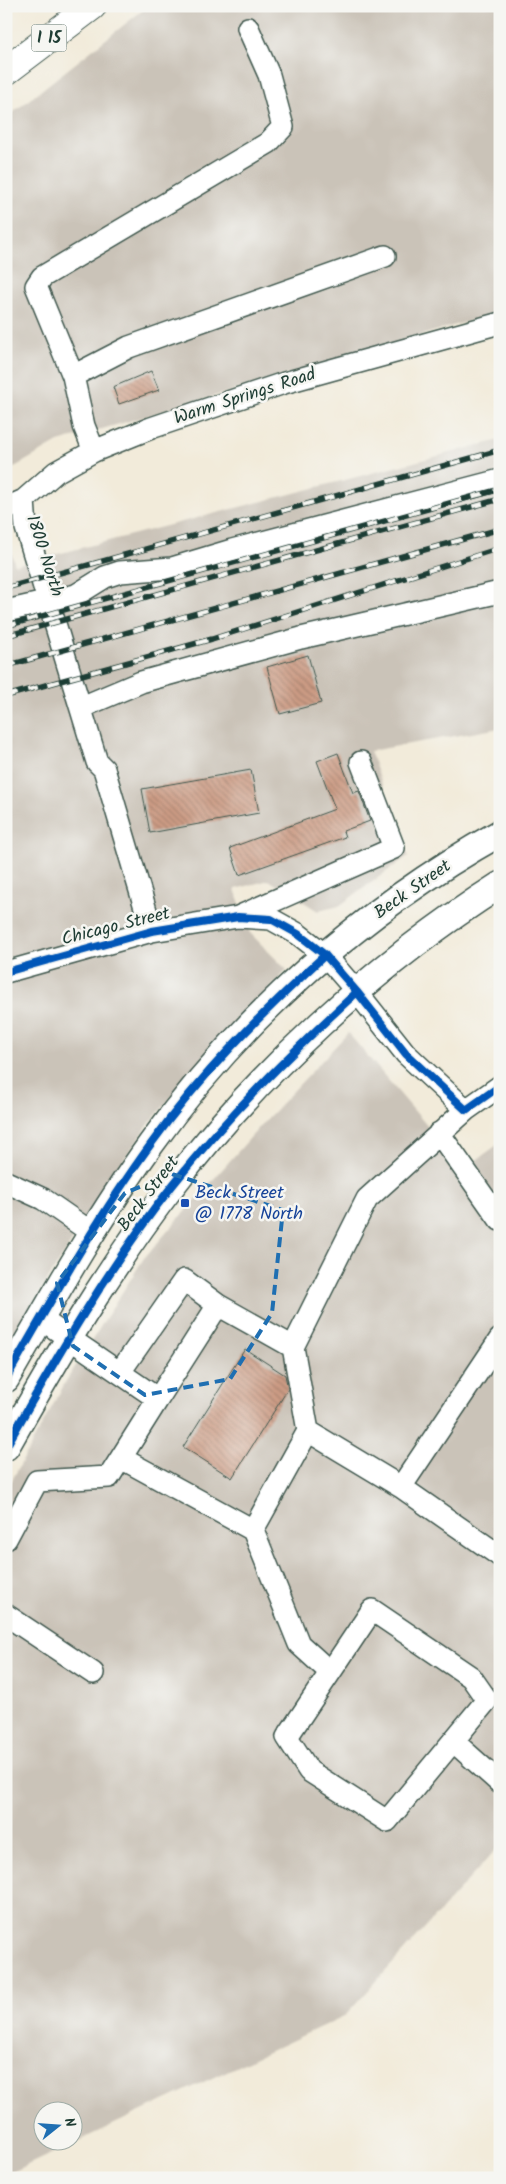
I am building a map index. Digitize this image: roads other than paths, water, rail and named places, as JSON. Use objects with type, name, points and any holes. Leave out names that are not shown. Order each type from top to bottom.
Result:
[{"type":"highway","name":"I 15","points":[[6,71],[92,6]]},
{"type":"main road","name":"Beck Street","points":[[6,1379],[92,1233],[151,1143],[213,1066],[250,1026],[325,955],[404,894],[500,833]]},
{"type":"main road","name":"Beck Street","points":[[6,1447],[70,1339],[137,1233],[208,1142],[273,1072],[357,992],[444,923],[500,885]]},
{"type":"street","points":[[94,450],[84,426],[73,376],[36,286],[42,277],[268,143],[283,128],[269,75],[248,28]]},
{"type":"street","points":[[73,376],[129,347],[385,256]]},
{"type":"street","name":"Warm Springs Road","points":[[15,504],[56,472],[94,450],[151,428],[284,383],[500,323]]},
{"type":"street","points":[[6,612],[76,595],[105,577],[120,572],[172,568],[250,545],[500,480]]},
{"type":"street","name":"1800 North","points":[[15,504],[38,526],[53,600],[97,762],[104,769],[152,931]]},
{"type":"street","points":[[89,704],[141,682],[301,638],[500,592]]},
{"type":"street","name":"1800 North","points":[[53,600],[106,760],[104,769]]},
{"type":"street","points":[[238,918],[394,848],[361,762]]},
{"type":"street","name":"Chicago Street","points":[[6,972],[152,931],[238,918],[271,919],[298,934],[325,955],[406,1054],[466,1110]]},
{"type":"street","points":[[253,1530],[308,1431],[293,1347],[367,1199],[466,1110],[500,1086]]},
{"type":"street","points":[[439,1133],[500,1220]]},
{"type":"street","points":[[6,1182],[43,1199],[92,1233]]},
{"type":"street","points":[[120,1372],[184,1280],[218,1305],[293,1347]]},
{"type":"street","points":[[6,1539],[38,1481],[109,1477],[218,1305]]},
{"type":"street","points":[[41,1319],[158,1399]]},
{"type":"street","points":[[400,1487],[500,1339]]},
{"type":"street","points":[[308,1431],[400,1487],[500,1556]]},
{"type":"street","points":[[120,1458],[253,1530],[299,1644],[330,1672]]},
{"type":"street","points":[[372,1610],[471,1677],[487,1700],[453,1741],[387,1821],[309,1771],[287,1737],[372,1610]]},
{"type":"street","points":[[6,1615],[93,1673]]},
{"type":"street","points":[[453,1741],[500,1783]]},
{"type":"railway","points":[[6,588],[500,450]]},
{"type":"railway","points":[[6,626],[500,489]]},
{"type":"railway","points":[[6,636],[500,499]]},
{"type":"railway","points":[[6,666],[500,529]]},
{"type":"railway","points":[[6,696],[212,639],[500,548]]},
{"type":"place","name":"Beck Street @ 1778 North","points":[[185,1203]]}]
